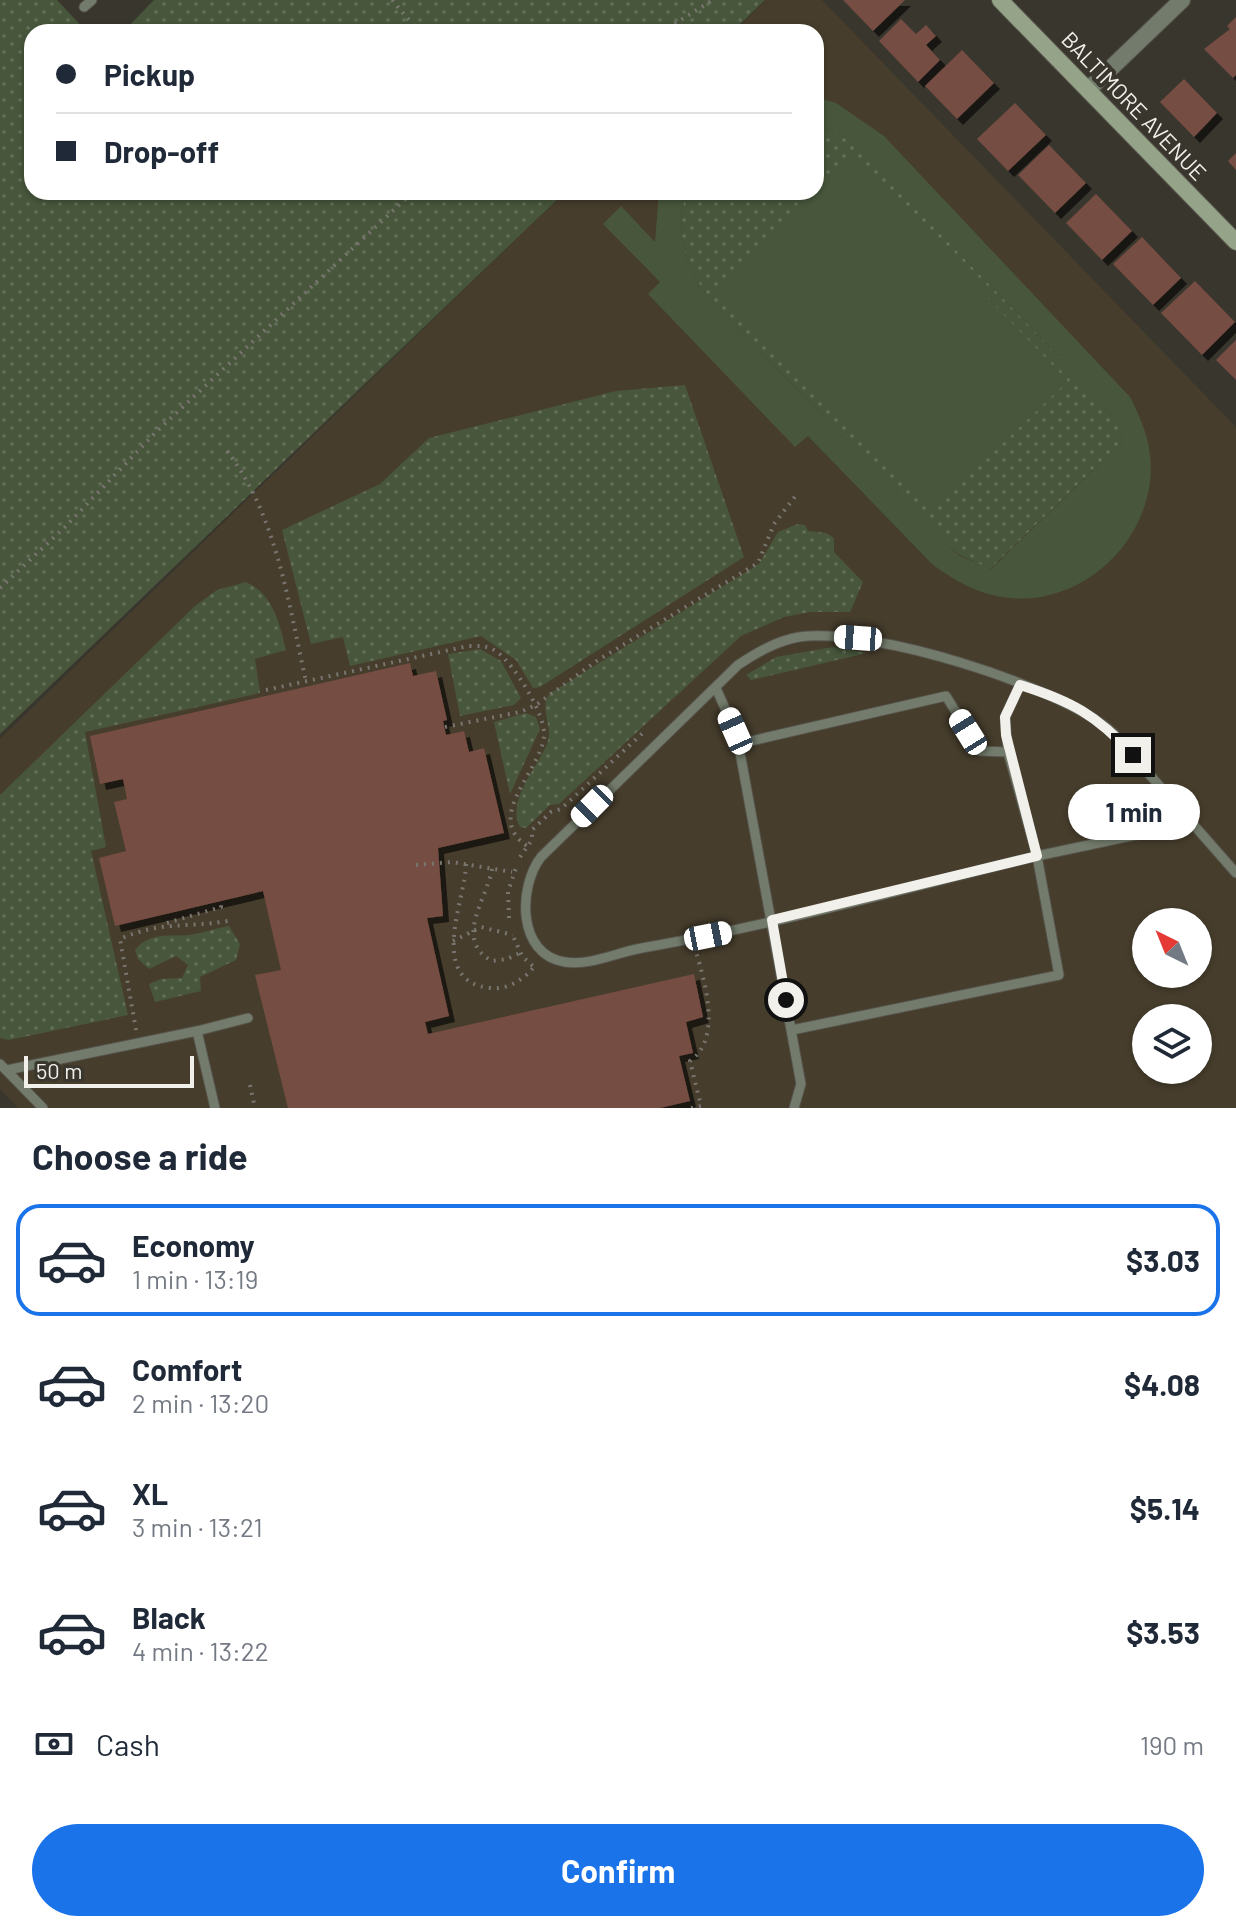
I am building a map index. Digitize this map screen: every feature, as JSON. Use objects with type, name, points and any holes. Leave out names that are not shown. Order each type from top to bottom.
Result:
[{"type":"street","name":"BALTIMORE AVENUE","points":[[1000,0],[1236,242]]},
{"type":"street","points":[[1088,90],[1182,0]]},
{"type":"lane","points":[[1192,823],[575,962],[553,958],[542,951],[534,943],[527,922],[526,891],[541,857],[738,665],[765,648],[798,637],[830,637],[904,647],[1063,699],[1092,715],[1192,823],[1236,873]]},
{"type":"lane","points":[[792,1030],[1059,975],[1037,856],[1008,752],[1005,717],[1020,685]]},
{"type":"lane","points":[[716,688],[738,744],[772,920],[801,1084],[794,1108]]},
{"type":"lane","points":[[738,744],[946,696],[980,751],[1008,752]]},
{"type":"lane","points":[[3,1067],[139,1044],[248,1018]]},
{"type":"lane","points":[[197,1031],[215,1108]]},
{"type":"lane","points":[[3,1067],[43,1108]]},
{"type":"path","points":[[392,0],[412,24]]},
{"type":"path","points":[[674,24],[713,0]]},
{"type":"path","points":[[0,588],[65,527],[157,431],[404,200]]},
{"type":"path","points":[[227,451],[244,474],[271,537],[306,681]]},
{"type":"path","points":[[445,727],[520,712],[536,705],[572,677],[758,563],[774,524],[797,494]]},
{"type":"path","points":[[266,690],[439,651],[483,645],[495,650],[510,664],[536,705],[544,724],[543,743],[511,811],[517,838],[527,846]]},
{"type":"path","points":[[546,974],[520,953],[513,935],[507,907],[513,872],[532,840],[532,830],[551,812],[561,809],[648,727]]},
{"type":"path","points":[[416,865],[436,862],[466,864],[513,872]]},
{"type":"path","points":[[466,864],[453,941],[455,957],[465,974],[487,988],[518,982],[534,967]]},
{"type":"path","points":[[492,869],[473,929],[476,946],[492,961],[513,958],[520,953]]},
{"type":"path","points":[[139,1044],[120,939],[221,907],[220,901]]},
{"type":"path","points":[[165,924],[201,925],[228,921]]},
{"type":"path","points":[[453,941],[473,929],[490,927],[513,935]]},
{"type":"path","points":[[681,956],[696,952],[709,1020],[703,1045],[690,1061],[701,1106],[691,1108]]},
{"type":"path","points":[[250,1085],[255,1108]]},
{"type":"shaded area","points":[[766,0],[822,0],[1236,427],[1236,1108],[18,1108],[0,1089],[0,739],[557,200],[824,200],[824,24],[741,24]]},
{"type":"green space","points":[[0,0],[57,0],[80,24],[24,24],[24,200],[557,200],[0,734]]},
{"type":"green space","points":[[154,0],[765,0],[740,24],[131,24]]},
{"type":"green space","points":[[824,99],[836,103],[884,136],[1130,397],[1145,432],[1150,455],[1150,481],[1145,505],[1135,529],[1120,550],[1082,582],[1058,593],[1019,599],[979,591],[931,563],[808,436],[795,447],[648,294],[660,282],[603,224],[621,206],[655,242],[658,200],[684,200],[681,221],[684,247],[693,272],[708,297],[947,545],[960,556],[991,569],[1122,442],[1117,424],[1093,392],[861,151],[842,136],[824,128]]},
{"type":"green space","points":[[824,128],[842,136],[861,151],[1093,392],[1117,424],[1122,442],[990,569],[960,555],[708,297],[693,272],[684,247],[684,200],[824,200]]},
{"type":"green space","points":[[854,159],[1068,381],[931,512],[717,290],[811,200],[824,200],[824,188]]},
{"type":"green space","points":[[685,385],[744,557],[540,687],[533,688],[516,660],[481,636],[350,666],[343,637],[311,644],[282,530],[380,484],[429,438],[616,391]]},
{"type":"green space","points":[[798,524],[805,525],[808,531],[826,533],[834,538],[834,552],[863,582],[850,612],[810,612],[784,617],[741,636],[559,804],[550,805],[526,828],[520,827],[517,806],[520,795],[549,738],[545,707],[549,694],[759,564],[778,532]]},
{"type":"green space","points":[[246,582],[269,602],[278,620],[286,650],[255,659],[260,693],[85,732],[106,847],[91,851],[128,1015],[9,1040],[0,1038],[0,795],[195,606],[217,590]]},
{"type":"green space","points":[[833,647],[867,653],[751,680],[746,675],[776,657]]},
{"type":"green space","points":[[480,649],[501,661],[521,698],[514,705],[460,716],[448,654]]},
{"type":"green space","points":[[526,713],[536,717],[540,729],[510,794],[494,722]]},
{"type":"green space","points":[[229,926],[240,944],[236,960],[200,977],[201,991],[155,1002],[149,984],[161,979],[182,978],[188,965],[176,956],[149,969],[138,959],[135,950],[154,937],[190,935]]},
{"type":"building","points":[[843,0],[905,0],[873,31]]},
{"type":"building","points":[[1236,17],[1236,75],[1233,78],[1204,49],[1230,29],[1227,26]]},
{"type":"building","points":[[901,19],[916,34],[926,25],[936,36],[926,45],[940,60],[918,82],[879,41]]},
{"type":"building","points":[[962,50],[994,83],[957,119],[925,86]]},
{"type":"building","points":[[1184,79],[1217,113],[1194,137],[1160,102]]},
{"type":"building","points":[[1015,103],[1046,135],[1008,171],[977,139]]},
{"type":"building","points":[[1049,145],[1086,183],[1055,213],[1018,175]]},
{"type":"building","points":[[1236,153],[1236,170],[1228,161]]},
{"type":"building","points":[[1096,194],[1132,231],[1102,260],[1066,223]]},
{"type":"building","points":[[1142,237],[1181,278],[1153,305],[1113,264]]},
{"type":"building","points":[[1195,281],[1235,322],[1202,355],[1161,313]]},
{"type":"building","points":[[1236,340],[1236,380],[1216,360]]},
{"type":"building","points":[[410,663],[413,676],[436,671],[447,720],[443,721],[446,735],[464,731],[469,752],[484,748],[504,833],[438,848],[443,916],[427,918],[449,1016],[425,1022],[428,1034],[694,974],[703,1017],[686,1022],[693,1053],[679,1056],[690,1101],[660,1108],[288,1108],[255,975],[281,970],[263,891],[115,926],[99,858],[126,851],[114,802],[127,799],[123,779],[100,784],[90,736]]},
{"type":"route","points":[[786,1000],[772,920],[1037,856],[1006,735],[1005,717],[1020,685],[1063,699],[1092,715],[1133,755]]}]
